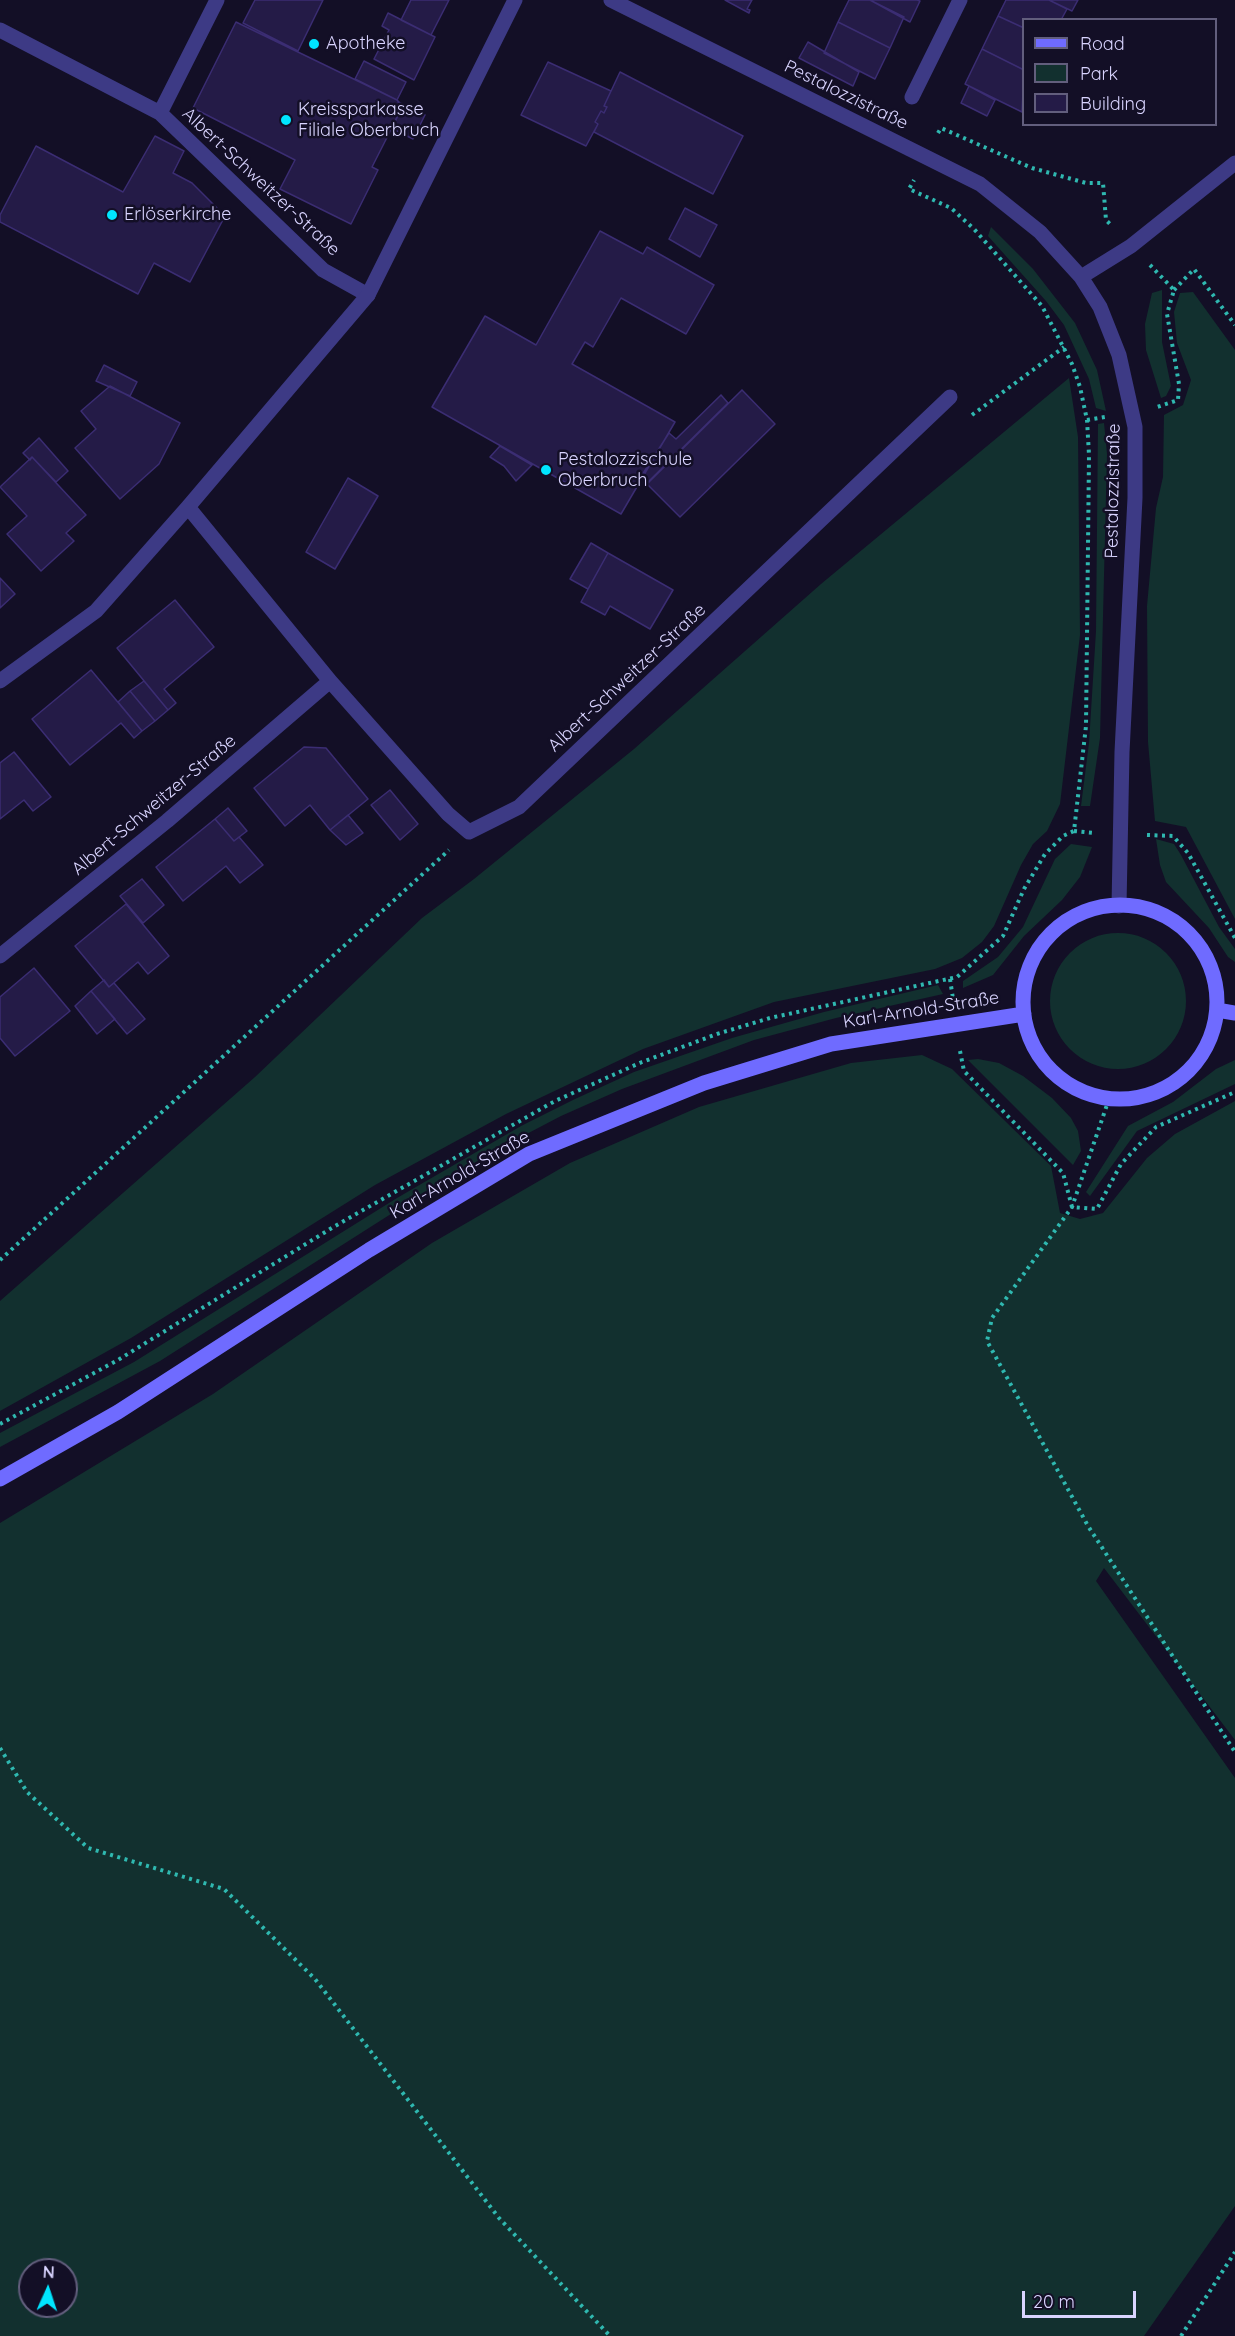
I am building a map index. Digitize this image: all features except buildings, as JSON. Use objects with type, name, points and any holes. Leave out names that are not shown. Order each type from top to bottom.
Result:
[{"type":"main road","points":[[1119,906],[1145,908],[1168,918],[1186,931],[1200,947],[1212,969],[1217,1010],[1210,1038],[1196,1063],[1180,1078],[1161,1090],[1136,1098],[1109,1099],[1080,1091],[1055,1074],[1040,1056],[1029,1036],[1024,1014],[1023,994],[1029,969],[1040,948],[1055,930],[1074,917],[1096,908],[1119,906]]},
{"type":"main road","points":[[1217,1010],[1235,1013]]},
{"type":"main road","name":"Karl-Arnold-Straße","points":[[0,1479],[118,1412],[369,1250],[529,1154],[704,1083],[831,1044],[1024,1014]]},
{"type":"street","points":[[160,113],[216,0]]},
{"type":"street","points":[[0,681],[96,611],[188,507],[368,295],[514,0]]},
{"type":"street","name":"Pestalozzistraße","points":[[611,0],[980,184],[1040,231],[1081,277],[1100,307],[1119,354],[1135,427],[1136,498],[1122,752],[1119,906]]},
{"type":"street","points":[[912,97],[960,0]]},
{"type":"street","name":"Albert-Schweitzer-Straße","points":[[0,30],[160,113],[323,270],[368,295]]},
{"type":"street","points":[[1081,277],[1131,246],[1235,163]]},
{"type":"street","name":"Albert-Schweitzer-Straße","points":[[469,832],[519,807],[950,397]]},
{"type":"street","points":[[188,507],[330,681],[448,814],[469,832]]},
{"type":"street","name":"Albert-Schweitzer-Straße","points":[[0,956],[168,821],[330,681]]},
{"type":"path","points":[[1174,290],[1194,269],[1235,325]]},
{"type":"path","points":[[938,410],[969,418],[1064,347]]},
{"type":"path","points":[[1074,831],[1086,726],[1089,455],[1087,420]]},
{"type":"path","points":[[0,1424],[118,1360],[335,1226],[555,1101],[642,1062],[717,1034],[770,1018],[951,979],[1003,936],[1024,889],[1045,854],[1063,836],[1074,831],[1173,837],[1188,853],[1235,938]]},
{"type":"path","points":[[0,1260],[469,832]]},
{"type":"path","points":[[951,979],[964,1071],[1063,1173],[1072,1207]]},
{"type":"path","points":[[1072,1207],[1097,1209],[1120,1164],[1156,1127],[1235,1092]]},
{"type":"path","points":[[1109,1099],[1072,1207],[992,1318],[987,1341],[1088,1526],[1235,1752]]},
{"type":"path","points":[[0,1748],[27,1792],[88,1848],[224,1888],[315,1979],[500,2218],[610,2336]]},
{"type":"path","points":[[1181,2336],[1235,2252]]},
{"type":"green space","points":[[991,227],[1033,269],[1075,323],[1097,370],[1106,411],[1096,408],[1089,379],[1064,325],[1046,301],[988,236]]},
{"type":"green space","points":[[1162,290],[1162,342],[1171,386],[1166,396],[1161,398],[1146,350],[1145,324],[1152,293]]},
{"type":"green space","points":[[1193,292],[1235,350],[1235,919],[1186,827],[1155,821],[1148,742],[1147,606],[1156,508],[1163,477],[1164,415],[1183,405],[1191,380],[1177,343],[1174,312],[1180,293]]},
{"type":"green space","points":[[1069,378],[1078,437],[1080,635],[1060,804],[1047,831],[1033,844],[1021,865],[994,926],[982,942],[962,958],[935,969],[774,1002],[643,1049],[506,1114],[375,1185],[131,1338],[0,1411],[0,1301],[255,1077],[422,918],[474,879],[634,749],[821,584]]},
{"type":"green space","points":[[1104,423],[1107,454],[1100,738],[1090,806],[1081,806],[1089,743],[1096,631],[1098,424]]},
{"type":"green space","points":[[1156,839],[1174,844],[1219,927],[1235,949],[1235,962],[1228,957],[1209,928],[1166,882],[1160,865]]},
{"type":"green space","points":[[1071,844],[1092,847],[1080,877],[1062,900],[1024,936],[993,975],[963,988],[963,981],[998,957],[1023,927],[1055,859]]},
{"type":"green space","points":[[1118,933],[1144,938],[1166,953],[1181,975],[1186,1001],[1181,1027],[1166,1049],[1144,1064],[1118,1069],[1092,1064],[1070,1049],[1055,1027],[1050,1001],[1055,975],[1070,953],[1092,938]]},
{"type":"green space","points":[[938,985],[943,994],[836,1018],[754,1040],[622,1089],[561,1116],[498,1149],[427,1191],[160,1361],[0,1447],[0,1433],[134,1362],[397,1198],[521,1126],[575,1099],[634,1072],[732,1038],[824,1012]]},
{"type":"green space","points":[[922,1055],[952,1069],[1051,1166],[1060,1213],[1080,1219],[1103,1213],[1147,1158],[1175,1134],[1235,1101],[1235,1740],[1104,1568],[1096,1581],[1235,1778],[1235,2206],[1144,2336],[0,2336],[0,1523],[213,1394],[432,1243],[570,1163],[699,1107],[851,1063]]},
{"type":"green space","points":[[978,1059],[999,1063],[1023,1076],[1052,1098],[1071,1118],[1078,1131],[1081,1151],[1073,1165],[968,1060]]},
{"type":"green space","points":[[1235,1060],[1235,1084],[1137,1131],[1090,1196],[1086,1192],[1128,1126],[1173,1102],[1216,1069]]},
{"type":"place","name":"Apotheke","points":[[314,44]]},
{"type":"place","name":"Kreissparkasse Filiale Oberbruch","points":[[286,120]]},
{"type":"place","name":"Erlöserkirche","points":[[112,215]]},
{"type":"place","name":"Pestalozzischule Oberbruch","points":[[546,470]]}]
